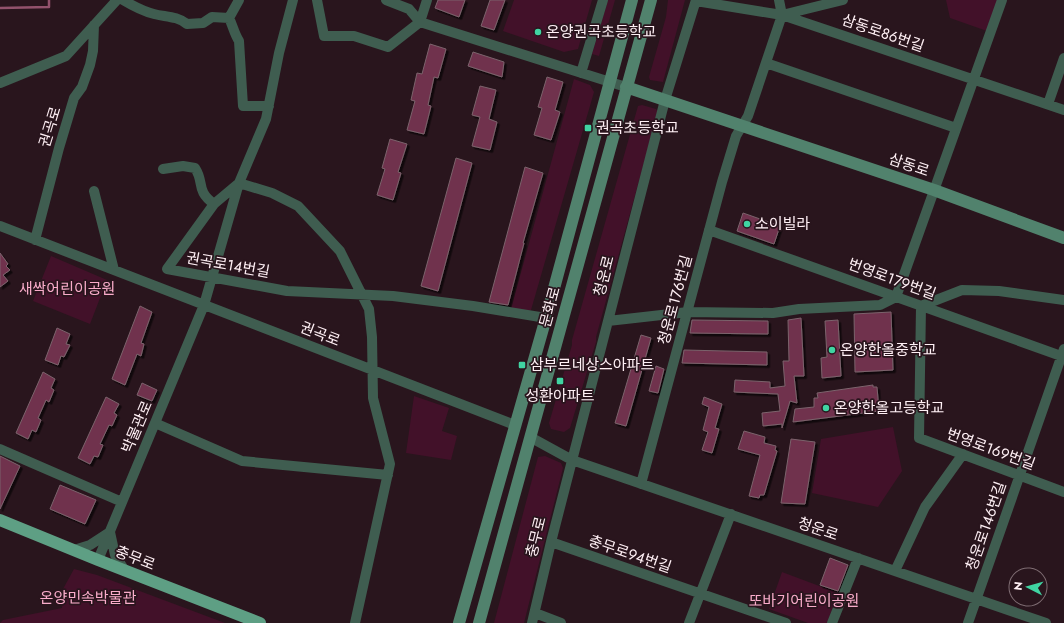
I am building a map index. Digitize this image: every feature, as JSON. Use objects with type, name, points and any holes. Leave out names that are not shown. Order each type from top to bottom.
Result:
[{"type":"main road","name":"문화로","points":[[458,623],[546,318],[632,0]]},
{"type":"main road","name":"문화로","points":[[479,623],[651,0]]},
{"type":"main road","name":"삼동로","points":[[626,87],[934,190],[1064,238]]},
{"type":"main road","name":"충무로","points":[[0,520],[125,571],[260,623]]},
{"type":"street","points":[[0,83],[66,56],[117,0]]},
{"type":"street","points":[[123,0],[136,8],[166,17],[180,18],[187,24],[204,23],[212,17],[229,18]]},
{"type":"street","points":[[229,18],[239,0]]},
{"type":"street","name":"권곡로14번길","points":[[293,0],[279,52],[269,106],[262,132],[239,183],[214,204],[167,269],[212,276],[286,291],[363,294]]},
{"type":"street","points":[[317,0],[324,36],[354,36],[388,47],[420,22],[427,0]]},
{"type":"street","points":[[386,0],[409,9],[420,22],[626,87]]},
{"type":"street","points":[[581,73],[603,0]]},
{"type":"street","points":[[742,125],[748,116],[782,15],[779,0]]},
{"type":"street","points":[[665,100],[696,1],[782,15],[843,0]]},
{"type":"street","points":[[608,321],[688,312],[773,313],[799,308],[880,305],[896,297],[1002,0]]},
{"type":"street","name":"삼동로86번길","points":[[782,15],[1064,110]]},
{"type":"street","points":[[229,18],[239,41],[243,106],[269,106]]},
{"type":"street","name":"권곡로","points":[[35,240],[59,148],[74,98],[82,87],[90,65],[93,51],[94,25]]},
{"type":"street","points":[[1048,104],[1064,58]]},
{"type":"street","points":[[766,63],[956,128]]},
{"type":"street","name":"청운로","points":[[572,460],[665,100]]},
{"type":"street","name":"청운로176번길","points":[[641,484],[709,230],[736,136],[742,125]]},
{"type":"street","points":[[163,168],[183,166],[195,168],[200,175],[200,186],[204,197],[214,204]]},
{"type":"street","points":[[239,183],[272,193],[298,206],[340,251],[363,294],[369,309],[372,337],[373,398],[390,464],[355,623]]},
{"type":"street","name":"박물관로","points":[[98,560],[204,305],[239,183]]},
{"type":"street","points":[[94,191],[114,270]]},
{"type":"street","name":"권곡로","points":[[0,226],[514,425]]},
{"type":"street","name":"번영로179번길","points":[[709,230],[921,306],[1063,354]]},
{"type":"street","points":[[921,306],[962,290],[999,290],[1064,300]]},
{"type":"street","name":"문화로","points":[[363,294],[393,296],[473,306],[546,318]]},
{"type":"street","name":"번영로169번길","points":[[921,306],[920,438],[1064,492]]},
{"type":"street","name":"청운로146번길","points":[[968,623],[1063,354]]},
{"type":"street","points":[[155,423],[242,461],[388,475]]},
{"type":"street","name":"청운로","points":[[530,437],[572,460],[1046,623]]},
{"type":"street","points":[[0,449],[122,502]]},
{"type":"street","points":[[894,571],[925,507],[963,454]]},
{"type":"street","name":"충무로","points":[[532,623],[572,460]]},
{"type":"street","points":[[689,623],[730,514]]},
{"type":"street","points":[[74,550],[90,545],[110,532],[116,555],[125,571]]},
{"type":"street","name":"충무로94번길","points":[[551,542],[786,623]]},
{"type":"street","points":[[832,623],[858,558]]},
{"type":"street","points":[[535,613],[561,623]]},
{"type":"green space","points":[[514,0],[592,0],[578,49],[564,52],[503,31]]},
{"type":"green space","points":[[608,0],[615,0],[599,56],[592,54]]},
{"type":"green space","points":[[668,0],[685,0],[663,82],[650,80],[649,77],[666,17]]},
{"type":"green space","points":[[946,0],[998,0],[987,31],[950,18]]},
{"type":"green space","points":[[574,79],[590,85],[594,92],[531,310],[527,312],[511,309]]},
{"type":"green space","points":[[642,105],[656,109],[658,112],[596,337],[596,342],[570,428],[564,432],[551,429],[549,423],[572,345],[572,340],[638,106]]},
{"type":"green space","name":"새싹어린이공원","points":[[51,256],[107,280],[90,324],[33,301]]},
{"type":"green space","points":[[414,396],[449,408],[442,431],[457,436],[451,460],[406,453]]},
{"type":"green space","points":[[893,427],[902,471],[878,507],[812,493],[821,439]]},
{"type":"green space","points":[[545,456],[561,463],[563,468],[524,623],[494,623],[538,457]]},
{"type":"green space","name":"온양민속박물관","points":[[74,569],[97,575],[225,623],[0,623],[3,620],[62,608],[63,589]]},
{"type":"green space","name":"또바기어린이공원","points":[[782,572],[838,593],[827,623],[808,623],[769,609]]},
{"type":"building","points":[[438,0],[465,0],[459,17],[435,8]]},
{"type":"building","points":[[490,0],[505,0],[494,30],[481,26]]},
{"type":"building","points":[[430,44],[446,49],[438,78],[434,77],[428,105],[431,106],[424,134],[407,130],[415,101],[411,100],[417,73],[422,74]]},
{"type":"building","points":[[473,52],[504,62],[502,77],[468,66]]},
{"type":"building","points":[[547,77],[563,82],[555,110],[560,112],[551,140],[534,135],[542,108],[538,107]]},
{"type":"building","points":[[480,86],[496,90],[489,119],[497,122],[490,150],[472,146],[480,117],[472,115]]},
{"type":"building","points":[[390,139],[407,144],[398,172],[401,173],[393,200],[377,195],[385,169],[382,168]]},
{"type":"building","points":[[456,158],[472,163],[438,291],[421,286]]},
{"type":"building","points":[[525,167],[543,173],[523,243],[508,305],[489,302]]},
{"type":"building","points":[[743,213],[780,226],[774,244],[737,231]]},
{"type":"building","points":[[0,253],[8,264],[6,266],[10,270],[3,275],[8,281],[0,287]]},
{"type":"building","points":[[140,306],[152,312],[141,343],[144,344],[141,356],[137,354],[125,385],[112,379]]},
{"type":"building","points":[[891,312],[893,370],[855,372],[854,314]]},
{"type":"building","points":[[801,318],[804,376],[794,376],[797,403],[790,401],[782,428],[782,424],[763,426],[762,413],[780,411],[778,394],[734,392],[735,380],[770,382],[770,388],[785,386],[783,361],[789,361],[788,320]]},
{"type":"building","points":[[692,320],[768,321],[768,334],[690,333]]},
{"type":"building","points":[[838,320],[841,376],[822,378],[821,358],[827,357],[825,321]]},
{"type":"building","points":[[57,328],[70,334],[66,344],[70,345],[64,357],[61,356],[58,365],[45,360]]},
{"type":"building","points":[[641,335],[651,338],[626,426],[615,423]]},
{"type":"building","points":[[684,350],[767,352],[767,365],[682,363]]},
{"type":"building","points":[[656,366],[664,369],[658,393],[649,391]]},
{"type":"building","points":[[43,372],[55,379],[51,388],[54,390],[49,402],[46,400],[38,418],[41,420],[36,432],[32,430],[28,439],[16,433]]},
{"type":"building","points":[[142,383],[157,390],[152,401],[137,395]]},
{"type":"building","points":[[873,385],[873,387],[877,387],[879,411],[793,422],[795,409],[814,407],[814,398],[818,398],[817,393]]},
{"type":"building","points":[[106,397],[119,404],[114,413],[117,415],[112,426],[109,425],[100,444],[103,445],[98,457],[94,456],[90,464],[78,458]]},
{"type":"building","points":[[704,397],[722,404],[715,428],[719,429],[712,453],[702,450],[708,432],[703,430],[709,407],[702,404]]},
{"type":"building","points":[[744,431],[765,437],[764,443],[776,446],[775,450],[777,451],[764,495],[760,495],[759,498],[749,496],[760,455],[738,449]]},
{"type":"building","points":[[791,439],[815,442],[805,504],[781,503]]},
{"type":"building","points":[[0,456],[20,466],[0,509]]},
{"type":"building","points":[[60,485],[96,500],[85,524],[50,509]]},
{"type":"building","points":[[830,558],[848,565],[838,591],[820,585]]},
{"type":"waterway","points":[[0,8],[49,7],[49,0]]},
{"type":"place","name":"온양권곡초등학교","points":[[538,32]]},
{"type":"place","name":"권곡초등학교","points":[[588,128]]},
{"type":"place","name":"소이빌라","points":[[747,224]]},
{"type":"place","name":"온양한올중학교","points":[[832,350]]},
{"type":"place","name":"삼부르네상스아파트","points":[[522,365]]},
{"type":"place","name":"성환아파트","points":[[560,381]]},
{"type":"place","name":"온양한올고등학교","points":[[826,408]]}]
